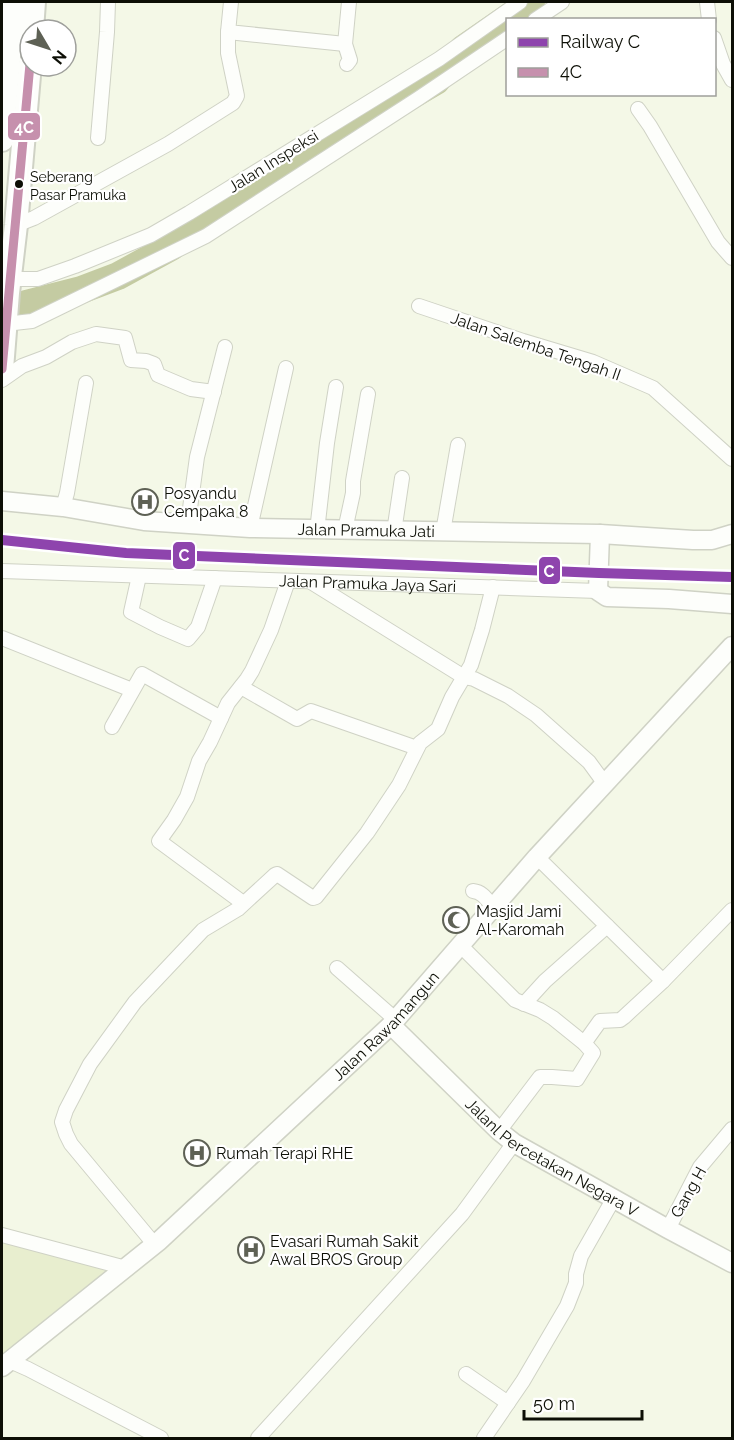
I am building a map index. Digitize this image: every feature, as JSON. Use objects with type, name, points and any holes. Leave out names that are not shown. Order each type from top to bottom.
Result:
[{"type":"main road","points":[[2,140],[14,2]]},
{"type":"main road","points":[[33,18],[34,2]]},
{"type":"main road","points":[[2,369],[29,78]]},
{"type":"main road","points":[[2,246],[9,280]]},
{"type":"street","points":[[98,138],[108,2]]},
{"type":"street","points":[[16,225],[34,218],[168,144],[233,103],[237,96],[228,52],[232,33],[231,2]]},
{"type":"street","points":[[347,64],[350,60],[345,44],[349,2]]},
{"type":"street","name":"Jalan Inspeksi","points":[[9,280],[38,279],[151,235],[439,59],[500,8],[520,2]]},
{"type":"street","points":[[538,18],[562,2]]},
{"type":"street","points":[[707,2],[709,18]]},
{"type":"street","points":[[232,33],[345,44]]},
{"type":"street","points":[[5,321],[32,321],[206,236],[506,39]]},
{"type":"street","points":[[716,44],[732,80]]},
{"type":"street","points":[[638,109],[718,242],[732,258]]},
{"type":"street","name":"Jalan Salemba Tengah II","points":[[419,306],[593,362],[653,388],[732,459]]},
{"type":"street","points":[[2,380],[22,366],[46,357],[72,342],[96,334],[125,338],[131,360],[154,364],[158,375],[191,389],[214,392]]},
{"type":"street","points":[[188,523],[197,457],[225,347]]},
{"type":"street","points":[[250,528],[286,368]]},
{"type":"street","points":[[63,507],[86,383]]},
{"type":"street","points":[[317,531],[336,387]]},
{"type":"street","points":[[345,530],[368,394]]},
{"type":"street","points":[[443,532],[458,445]]},
{"type":"street","points":[[394,532],[402,478]]},
{"type":"street","name":"Jalan Pramuka Jati","points":[[2,501],[63,507],[144,521],[250,528],[317,531],[600,534],[693,540],[712,540],[732,534]]},
{"type":"street","points":[[598,591],[600,534]]},
{"type":"street","name":"Jalan Pramuka Jaya Sari","points":[[2,571],[598,591],[607,597],[732,604]]},
{"type":"street","points":[[139,576],[131,612],[188,639],[198,627],[215,578]]},
{"type":"street","points":[[243,903],[159,841],[187,797],[199,761],[228,703],[252,671],[271,630],[288,581]]},
{"type":"street","points":[[311,581],[464,677],[474,679],[508,696],[536,715],[589,762],[606,784]]},
{"type":"street","points":[[154,1245],[71,1144],[62,1122],[66,1110],[90,1064],[135,1002],[203,930],[238,909],[277,874],[313,898],[316,897],[367,833],[399,785],[420,743],[438,729],[452,697],[471,665],[493,587]]},
{"type":"street","points":[[2,638],[132,690]]},
{"type":"street","name":"Jalan Rawamangun","points":[[6,1364],[154,1245],[393,1022],[537,857],[732,646]]},
{"type":"street","points":[[112,727],[142,674],[221,718]]},
{"type":"street","points":[[241,687],[297,718],[311,711],[417,748]]},
{"type":"street","points":[[537,857],[663,981]]},
{"type":"street","points":[[473,891],[481,892],[493,907]]},
{"type":"street","points":[[584,1043],[601,1020],[620,1020],[663,981],[732,910]]},
{"type":"street","points":[[524,1004],[607,926]]},
{"type":"street","points":[[460,945],[514,1000],[540,1010],[553,1018],[593,1053],[577,1079],[540,1077],[499,1131]]},
{"type":"street","points":[[337,968],[393,1022]]},
{"type":"street","name":"Jalanl Percetakan Negara V","points":[[393,1022],[499,1131],[514,1143],[732,1263]]},
{"type":"street","name":"Gang H","points":[[668,1229],[700,1167],[730,1136]]},
{"type":"street","points":[[258,1438],[462,1214],[514,1143]]},
{"type":"street","points":[[487,1437],[567,1306],[576,1283],[581,1256],[614,1198]]},
{"type":"street","points":[[2,1235],[126,1268]]},
{"type":"street","points":[[6,1364],[28,1369],[161,1438]]},
{"type":"street","points":[[466,1374],[508,1403]]},
{"type":"green space","points":[[2,1235],[126,1268],[2,1367]]},
{"type":"waterway","points":[[508,18],[531,2]]},
{"type":"waterway","points":[[26,304],[81,290],[118,276],[171,247],[210,218],[291,166],[436,81],[463,49],[506,19]]},
{"type":"rail line","name":"C","points":[[2,540],[126,553],[732,577]]},
{"type":"transit line","name":"4C","points":[[2,369],[29,78]]},
{"type":"place","name":"Seberang Pasar Pramuka","points":[[19,184]]},
{"type":"place","name":"Posyandu Cempaka 8","points":[[145,502]]},
{"type":"place","name":"Masjid Jami Al-Karomah","points":[[456,920]]},
{"type":"place","name":"Rumah Terapi RHE","points":[[197,1153]]},
{"type":"place","name":"Evasari Rumah Sakit Awal BROS Group","points":[[251,1250]]}]
